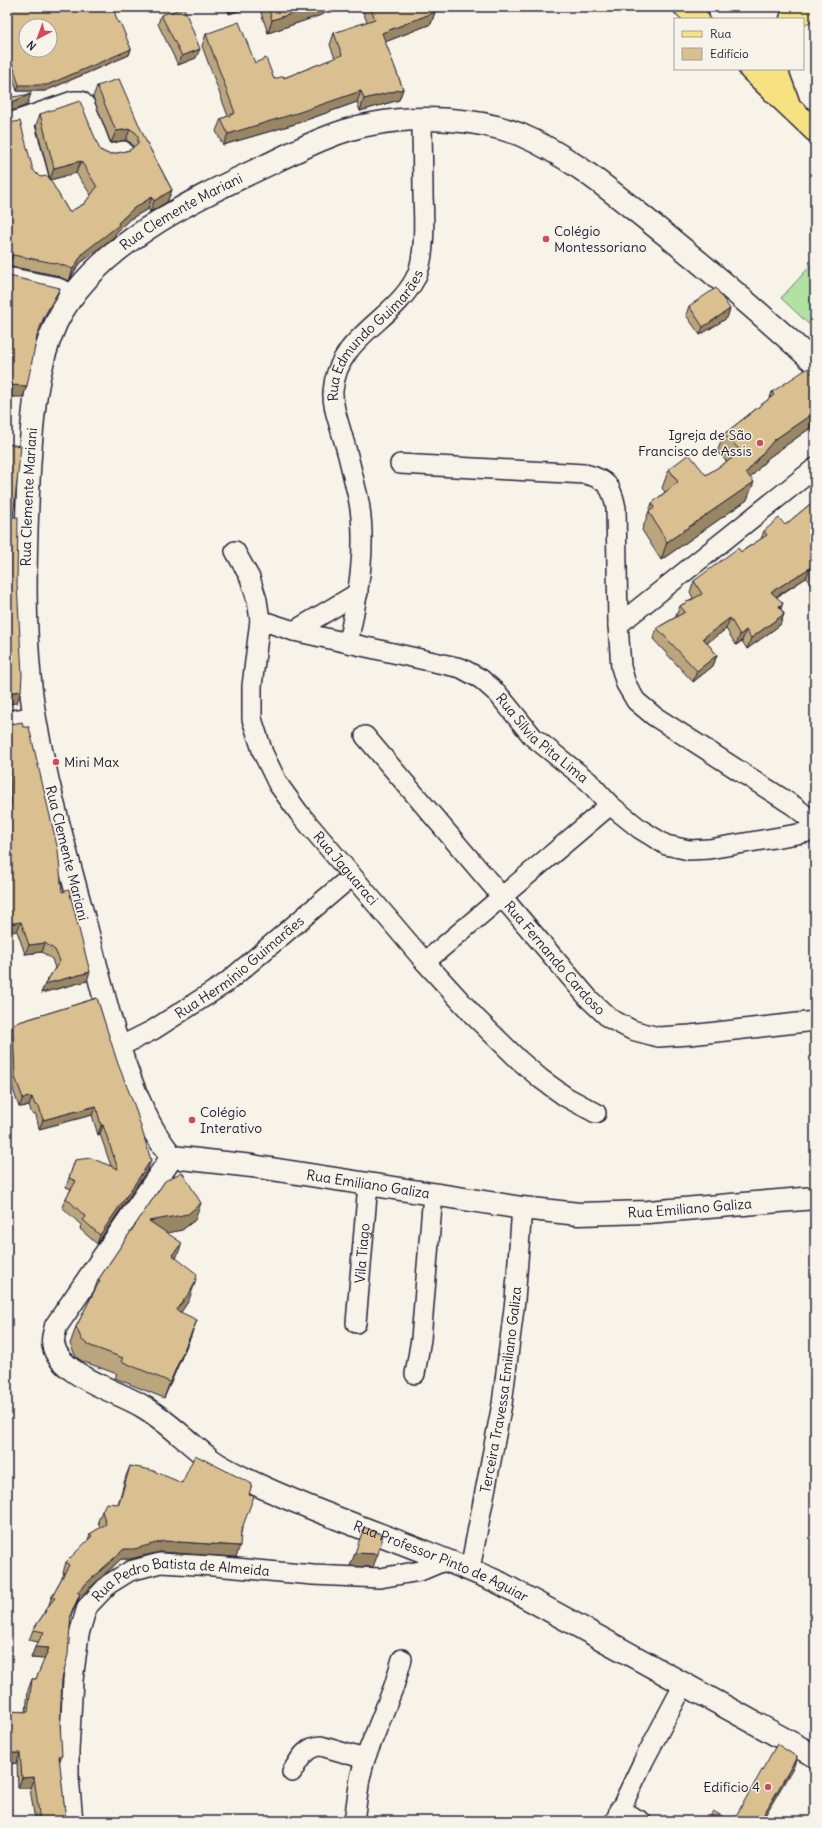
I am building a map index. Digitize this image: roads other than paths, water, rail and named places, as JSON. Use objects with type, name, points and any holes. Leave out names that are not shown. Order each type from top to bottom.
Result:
[{"type":"main road","points":[[685,7],[697,18]]},
{"type":"main road","points":[[793,18],[808,10],[815,9]]},
{"type":"main road","points":[[751,70],[815,131]]},
{"type":"main road","points":[[776,70],[791,107]]},
{"type":"street","points":[[39,178],[15,121],[73,102],[81,101],[85,106],[104,154],[107,156],[123,151]]},
{"type":"street","name":"Rua Clemente Mariani","points":[[172,1158],[156,1135],[144,1112],[119,1047],[58,820],[35,716],[28,652],[26,579],[30,450],[38,380],[46,348],[58,320],[75,295],[106,260],[132,238],[230,182],[324,139],[371,124],[422,119],[496,127],[519,134],[570,161],[616,195],[746,301],[815,363]]},
{"type":"street","name":"Rua Edmundo Guimarães","points":[[348,643],[358,593],[362,562],[363,533],[358,498],[338,424],[333,392],[337,369],[349,349],[404,295],[416,278],[424,234],[422,119]]},
{"type":"street","points":[[7,277],[53,286],[75,295]]},
{"type":"street","points":[[400,464],[585,474],[595,476],[606,482],[614,495],[616,508],[618,625],[621,667],[626,684],[636,701],[654,716],[794,806],[815,823]]},
{"type":"street","points":[[618,625],[815,468]]},
{"type":"street","name":"Rua Jaguaraci","points":[[235,551],[250,578],[257,600],[260,620],[252,686],[252,719],[263,753],[278,784],[352,876],[425,962],[475,1017],[519,1060],[541,1079],[566,1097],[596,1113]]},
{"type":"street","points":[[294,631],[358,593]]},
{"type":"street","name":"Rua Silvia Pita Lima","points":[[260,620],[294,631],[461,668],[481,679],[498,694],[533,738],[588,781],[610,805],[640,829],[666,845],[689,850],[709,849],[815,831]]},
{"type":"street","points":[[7,721],[35,716]]},
{"type":"street","name":"Rua Fernando Cardoso","points":[[365,736],[589,999],[609,1018],[632,1030],[658,1037],[690,1035],[815,1021]]},
{"type":"street","points":[[425,962],[610,805]]},
{"type":"street","name":"Rua Hermínio Guimarães","points":[[119,1047],[153,1030],[226,983],[352,876]]},
{"type":"street","name":"Rua Emiliano Galiza","points":[[172,1158],[213,1161],[522,1208],[579,1214],[648,1212],[815,1198]]},
{"type":"street","name":"Rua Professor Pinto de Aguiar","points":[[172,1158],[56,1326],[53,1341],[57,1356],[68,1368],[143,1406],[160,1418],[208,1458],[242,1477],[288,1498],[470,1569],[522,1594],[815,1756]]},
{"type":"street","name":"Vila Tiago","points":[[356,1323],[368,1184]]},
{"type":"street","points":[[415,1374],[421,1331],[433,1194]]},
{"type":"street","name":"Terceira Travessa Emiliano Galiza","points":[[470,1569],[502,1404],[515,1300],[522,1208]]},
{"type":"street","name":"Rua Pedro Batista de Almeida","points":[[73,1821],[69,1777],[69,1752],[73,1680],[79,1634],[87,1607],[109,1584],[130,1571],[160,1563],[214,1566],[313,1575],[380,1578],[420,1570],[446,1560]]},
{"type":"street","points":[[354,1821],[359,1784],[365,1759],[394,1686],[402,1659]]},
{"type":"street","points":[[641,1821],[617,1815],[684,1684]]},
{"type":"street","points":[[292,1772],[308,1749],[315,1746],[321,1746],[365,1759]]},
{"type":"place","name":"Colégio Montessoriano","points":[[546,239]]},
{"type":"place","name":"Igreja de São Francisco de Assis","points":[[760,443]]},
{"type":"place","name":"Mini Max","points":[[56,762]]},
{"type":"place","name":"Colégio Interativo","points":[[192,1120]]},
{"type":"place","name":"Edifício 4","points":[[768,1787]]}]
